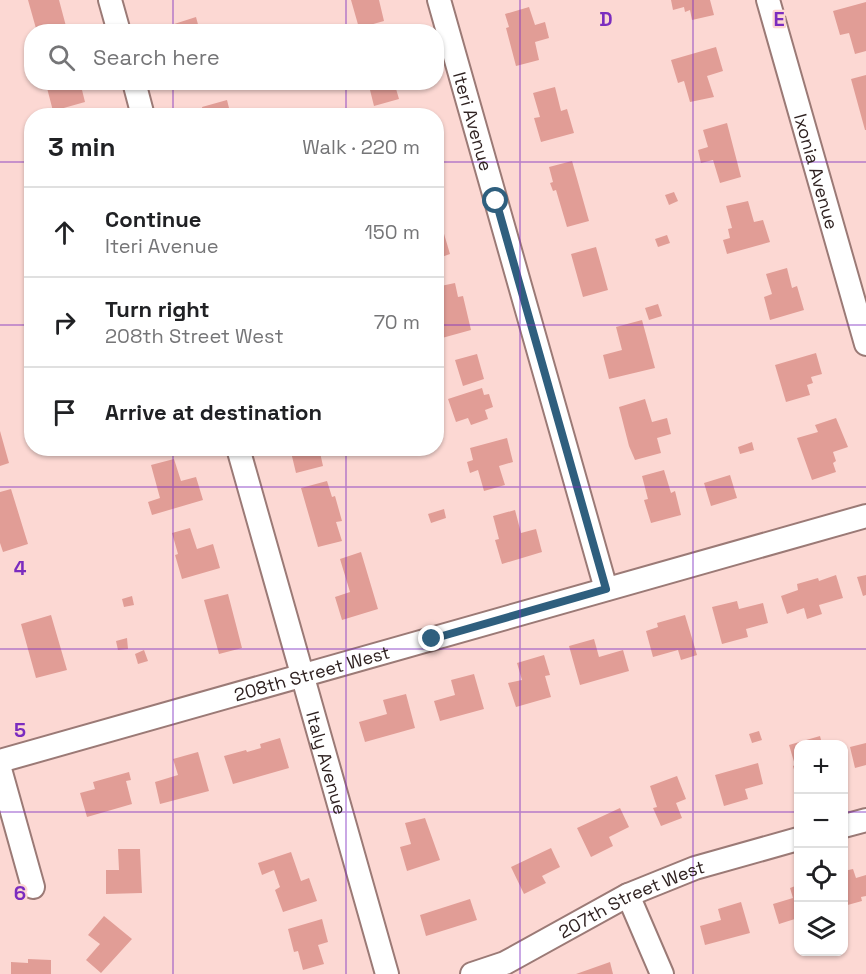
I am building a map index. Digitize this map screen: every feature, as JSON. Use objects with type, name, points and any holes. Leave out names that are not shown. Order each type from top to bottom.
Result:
[{"type":"street","points":[[111,0],[117,24]]},
{"type":"street","name":"Iteri Avenue","points":[[439,0],[606,589]]},
{"type":"street","name":"Ixonia Avenue","points":[[768,0],[866,344]]},
{"type":"street","points":[[136,90],[141,108]]},
{"type":"street","name":"Italy Avenue","points":[[240,456],[387,974]]},
{"type":"street","name":"208th Street West","points":[[0,761],[866,516]]},
{"type":"street","points":[[0,769],[33,887]]},
{"type":"street","points":[[848,825],[866,820]]},
{"type":"street","name":"207th Street West","points":[[472,974],[506,963],[628,895],[695,868],[794,840]]},
{"type":"street","points":[[628,895],[662,974]]},
{"type":"building","points":[[28,0],[59,0],[65,24],[35,24]]},
{"type":"building","points":[[351,0],[379,0],[384,21],[358,24]]},
{"type":"building","points":[[671,0],[710,0],[714,15],[692,20],[690,10],[685,12],[684,7],[673,10]]},
{"type":"building","points":[[866,2],[866,51],[855,54],[849,33],[840,35],[833,11]]},
{"type":"building","points":[[529,7],[535,25],[545,22],[549,38],[535,42],[539,60],[516,66],[506,28],[509,27],[505,14]]},
{"type":"building","points":[[196,17],[198,24],[174,24]]},
{"type":"building","points":[[716,47],[723,71],[707,76],[714,97],[690,102],[684,81],[678,83],[671,60]]},
{"type":"building","points":[[866,75],[866,130],[865,130],[851,79]]},
{"type":"building","points":[[555,87],[561,111],[567,109],[574,133],[541,142],[534,118],[540,117],[533,93]]},
{"type":"building","points":[[48,90],[82,90],[85,102],[64,108],[52,108]]},
{"type":"building","points":[[370,90],[396,90],[399,99],[374,106]]},
{"type":"building","points":[[227,100],[229,108],[202,108]]},
{"type":"building","points":[[727,123],[741,177],[720,183],[713,160],[701,163],[698,150],[708,147],[703,130]]},
{"type":"building","points":[[572,161],[589,221],[567,227],[556,190],[553,191],[550,183],[553,182],[549,167]]},
{"type":"building","points":[[674,192],[678,201],[669,205],[665,195]]},
{"type":"building","points":[[748,201],[754,222],[763,220],[770,242],[727,254],[723,240],[730,238],[728,229],[732,228],[726,206]]},
{"type":"building","points":[[444,234],[450,254],[444,256]]},
{"type":"building","points":[[667,235],[670,243],[658,247],[655,239]]},
{"type":"building","points":[[596,247],[608,290],[583,297],[571,254]]},
{"type":"building","points":[[787,268],[792,288],[797,286],[804,310],[770,320],[764,297],[772,294],[766,274]]},
{"type":"building","points":[[455,283],[458,297],[463,296],[471,330],[444,337],[444,285]]},
{"type":"building","points":[[658,304],[662,316],[649,320],[645,308]]},
{"type":"building","points":[[642,320],[655,368],[609,379],[603,355],[622,350],[616,327]]},
{"type":"building","points":[[816,353],[822,374],[811,377],[813,383],[807,385],[810,395],[786,402],[775,365]]},
{"type":"building","points":[[477,354],[484,379],[463,386],[455,360]]},
{"type":"building","points":[[482,388],[484,395],[489,394],[493,407],[485,410],[488,419],[471,425],[468,418],[456,422],[448,399]]},
{"type":"building","points":[[645,399],[652,422],[667,418],[671,434],[657,438],[661,453],[635,460],[619,407]]},
{"type":"building","points":[[836,418],[848,447],[833,452],[836,472],[812,480],[797,438],[818,432],[815,425]]},
{"type":"building","points":[[0,431],[9,463],[0,466]]},
{"type":"building","points":[[507,438],[513,462],[499,466],[505,485],[484,491],[478,470],[470,473],[467,462],[473,460],[470,448]]},
{"type":"building","points":[[752,442],[754,450],[740,454],[738,447]]},
{"type":"building","points":[[292,456],[321,456],[323,466],[296,473]]},
{"type":"building","points":[[174,459],[181,481],[196,477],[203,500],[152,515],[148,502],[160,498],[151,465]]},
{"type":"building","points":[[664,470],[671,493],[675,491],[681,515],[651,523],[644,500],[648,499],[642,476]]},
{"type":"building","points":[[730,475],[737,498],[711,506],[704,483]]},
{"type":"building","points":[[327,481],[332,497],[335,496],[342,521],[336,522],[342,541],[318,547],[301,488]]},
{"type":"building","points":[[11,489],[28,544],[3,552],[0,543],[0,492]]},
{"type":"building","points":[[444,509],[446,518],[431,523],[428,514]]},
{"type":"building","points":[[515,510],[521,533],[536,529],[542,552],[502,564],[495,540],[499,539],[493,516]]},
{"type":"building","points":[[190,528],[197,549],[213,544],[220,568],[182,579],[172,533]]},
{"type":"building","points":[[361,552],[378,609],[342,620],[335,597],[350,592],[340,559]]},
{"type":"building","points":[[836,575],[843,598],[819,605],[822,614],[807,619],[804,608],[787,614],[781,596],[798,590],[797,584],[818,578],[819,581]]},
{"type":"building","points":[[866,575],[866,595],[863,596],[857,577]]},
{"type":"building","points":[[228,594],[242,648],[219,654],[204,600]]},
{"type":"building","points":[[132,596],[134,605],[124,607],[122,599]]},
{"type":"building","points":[[737,601],[739,609],[763,603],[768,623],[746,629],[748,637],[722,644],[712,607]]},
{"type":"building","points":[[51,615],[67,670],[36,678],[21,624]]},
{"type":"building","points":[[685,615],[697,655],[681,660],[678,650],[653,657],[646,631],[658,627],[657,623]]},
{"type":"building","points":[[127,638],[128,649],[118,650],[116,641]]},
{"type":"building","points":[[594,639],[599,657],[623,650],[629,671],[580,685],[569,646]]},
{"type":"building","points":[[144,650],[148,661],[138,664],[135,654]]},
{"type":"building","points":[[544,655],[550,675],[545,676],[551,697],[516,707],[508,683],[522,680],[517,663]]},
{"type":"building","points":[[474,674],[484,709],[440,721],[434,701],[455,695],[451,680]]},
{"type":"building","points":[[406,694],[415,728],[365,742],[359,722],[387,714],[383,700]]},
{"type":"building","points":[[759,731],[762,740],[752,743],[749,734]]},
{"type":"building","points":[[820,736],[821,740],[806,740]]},
{"type":"building","points":[[280,738],[289,768],[233,784],[224,756],[261,748],[260,744]]},
{"type":"building","points":[[866,743],[866,765],[855,768],[850,747]]},
{"type":"building","points":[[794,744],[794,762],[789,745]]},
{"type":"building","points":[[198,752],[209,791],[160,804],[155,782],[178,775],[173,759]]},
{"type":"building","points":[[758,763],[763,784],[745,789],[748,799],[724,806],[715,775]]},
{"type":"building","points":[[129,772],[131,780],[126,781],[132,804],[87,817],[80,793],[95,789],[93,782]]},
{"type":"building","points":[[677,776],[686,799],[676,803],[682,818],[661,826],[653,808],[657,807],[650,786]]},
{"type":"building","points":[[620,808],[629,827],[609,837],[613,846],[591,857],[577,828]]},
{"type":"building","points":[[425,818],[440,860],[407,871],[400,847],[411,844],[405,823]]},
{"type":"building","points":[[551,848],[560,867],[542,876],[546,883],[524,894],[511,867]]},
{"type":"building","points":[[118,849],[140,849],[142,893],[106,894],[106,870],[119,870]]},
{"type":"building","points":[[291,852],[301,881],[309,878],[317,901],[283,912],[275,890],[280,887],[274,870],[262,875],[258,863]]},
{"type":"building","points":[[853,869],[856,878],[866,875],[866,896],[861,897],[862,901],[848,905],[848,902],[848,870]]},
{"type":"building","points":[[794,886],[794,919],[779,924],[773,904],[793,898],[790,888]]},
{"type":"building","points":[[470,899],[477,920],[426,936],[420,915]]},
{"type":"building","points":[[741,902],[750,933],[705,945],[700,926],[721,920],[718,909]]},
{"type":"building","points":[[104,916],[132,939],[101,973],[86,960],[100,944],[88,935]]},
{"type":"building","points":[[322,919],[328,942],[318,945],[324,964],[303,970],[298,951],[294,952],[288,929]]},
{"type":"building","points":[[28,959],[51,960],[51,974],[11,974],[11,962],[28,963]]},
{"type":"building","points":[[610,962],[613,974],[576,974]]},
{"type":"route","points":[[432,639],[606,589],[496,201]]}]
